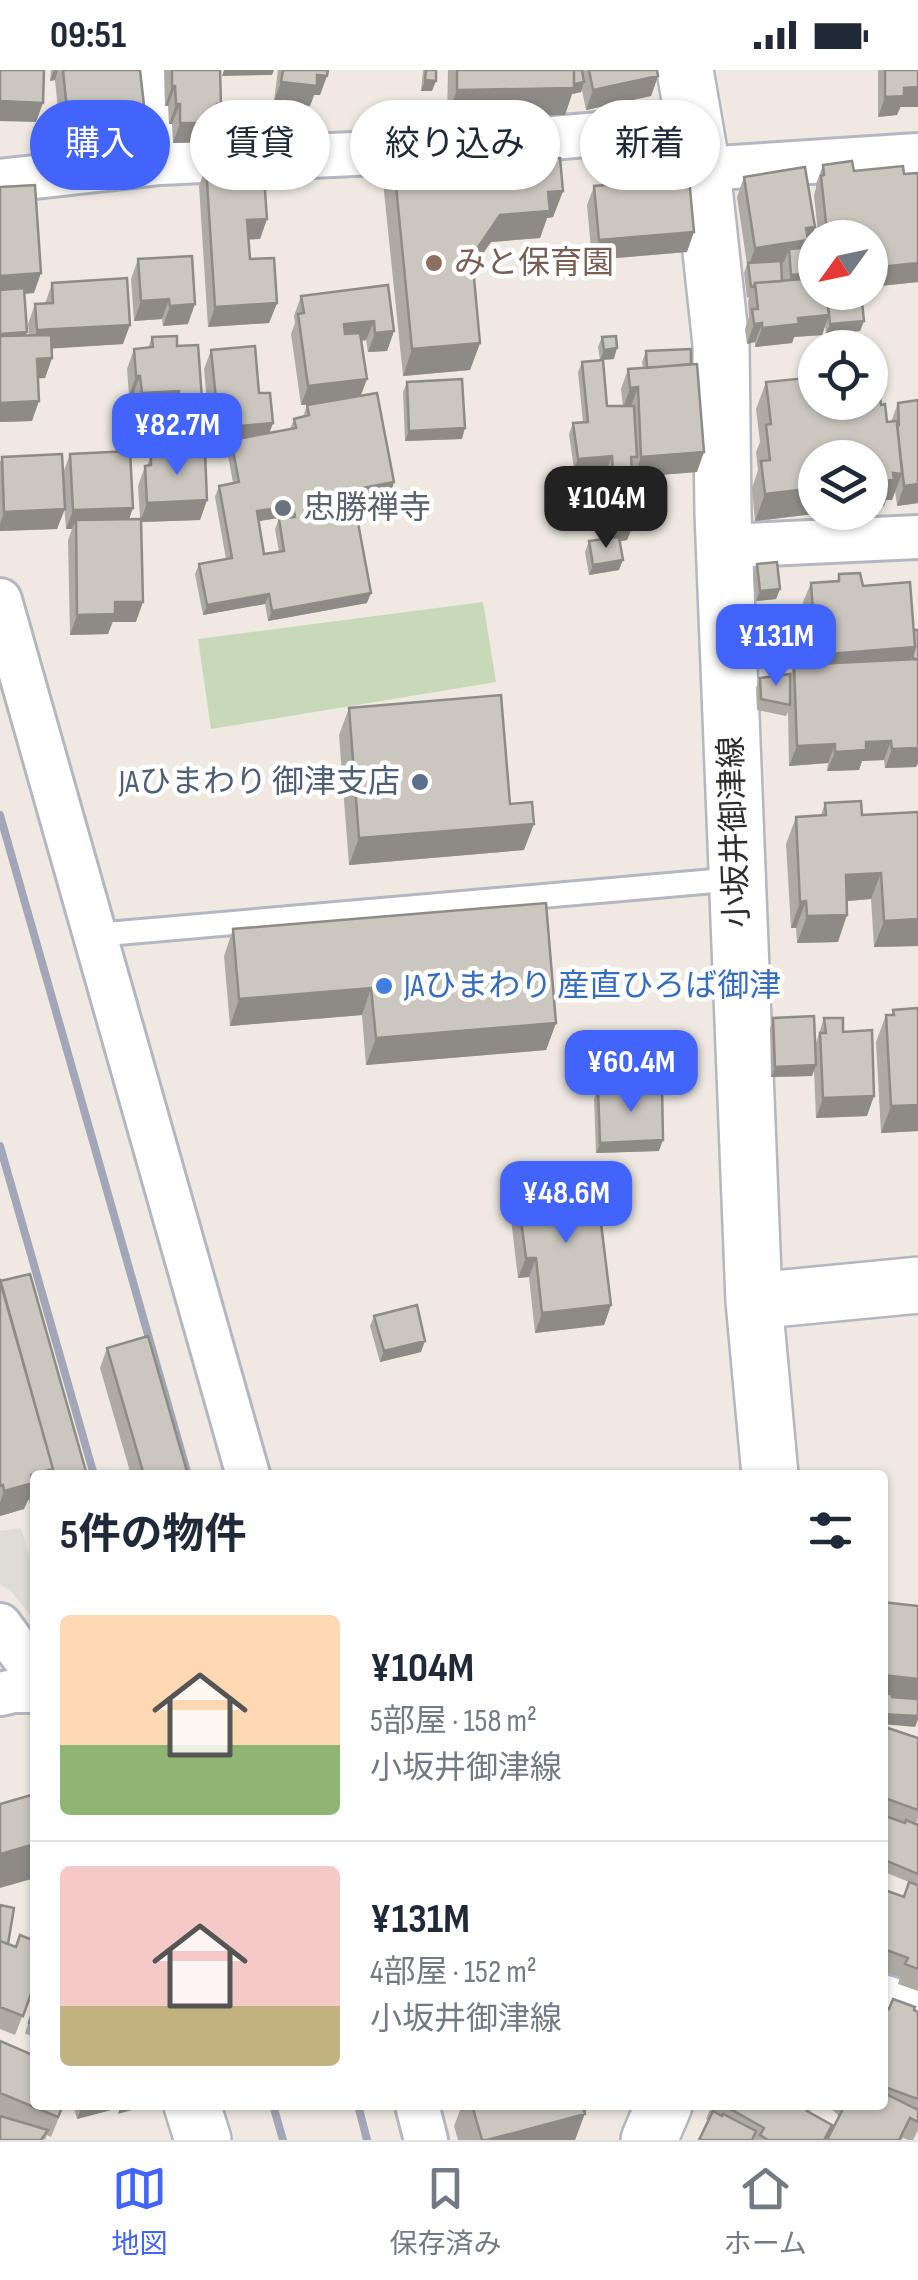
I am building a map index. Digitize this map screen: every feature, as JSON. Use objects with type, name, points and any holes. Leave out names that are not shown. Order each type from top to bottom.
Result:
[{"type":"main road","name":"小坂井御津線","points":[[686,70],[691,100]]},
{"type":"main road","name":"小坂井御津線","points":[[703,190],[721,344],[754,1301],[770,1470]]},
{"type":"main road","points":[[754,1301],[918,1284]]},
{"type":"main road","points":[[194,2110],[203,2140]]},
{"type":"main road","points":[[648,2140],[662,2110]]},
{"type":"street","points":[[151,70],[154,100]]},
{"type":"street","points":[[720,149],[918,154]]},
{"type":"street","points":[[170,163],[375,153],[580,150]]},
{"type":"street","points":[[0,180],[30,177]]},
{"type":"street","points":[[725,546],[918,537]]},
{"type":"street","points":[[0,600],[247,1470]]},
{"type":"street","points":[[0,1626],[30,1665]]},
{"type":"street","points":[[0,1626],[6,1654],[0,1676]]},
{"type":"street","points":[[0,1694],[30,1691]]},
{"type":"street","points":[[888,1998],[918,2008]]},
{"type":"street","points":[[418,2110],[426,2140]]},
{"type":"lane","points":[[95,935],[737,880]]},
{"type":"green space","points":[[483,602],[496,682],[211,729],[198,639]]},
{"type":"shaded area","points":[[21,1528],[30,1558],[30,1615],[10,1590],[0,1585],[0,1531]]},
{"type":"building","points":[[0,70],[44,70],[43,100],[0,101]]},
{"type":"building","points":[[63,70],[140,70],[143,100],[66,100]]},
{"type":"building","points":[[172,70],[220,70],[221,100],[190,100],[190,123],[180,123],[180,104],[176,104]]},
{"type":"building","points":[[283,70],[328,70],[327,76],[317,75],[317,86],[281,82]]},
{"type":"building","points":[[426,70],[436,70],[436,81],[425,80]]},
{"type":"building","points":[[457,70],[574,70],[574,88],[457,90]]},
{"type":"building","points":[[574,70],[582,70],[584,82],[574,84]]},
{"type":"building","points":[[589,70],[657,70],[658,76],[593,90]]},
{"type":"building","points":[[885,70],[918,70],[918,87],[904,88],[904,96],[885,97]]},
{"type":"building","name":"みと保育園","points":[[560,158],[563,191],[548,192],[550,211],[500,215],[472,256],[480,343],[412,349],[396,190],[560,190]]},
{"type":"building","points":[[852,161],[854,171],[903,166],[904,174],[918,173],[918,263],[888,266],[888,220],[826,220],[823,165]]},
{"type":"building","points":[[805,167],[814,220],[798,220],[798,242],[755,248],[744,177]]},
{"type":"building","points":[[30,185],[30,190],[35,190],[41,273],[0,276],[0,187]]},
{"type":"building","points":[[208,190],[265,190],[267,219],[247,220],[250,259],[274,258],[277,303],[215,307]]},
{"type":"building","points":[[594,190],[690,190],[694,232],[599,240]]},
{"type":"building","points":[[798,248],[798,274],[791,275],[789,249]]},
{"type":"building","points":[[192,256],[195,304],[170,306],[169,299],[141,301],[138,259]]},
{"type":"building","points":[[781,261],[782,281],[755,283],[751,287],[748,263]]},
{"type":"building","points":[[127,278],[130,325],[37,330],[35,304],[53,303],[52,283]]},
{"type":"building","points":[[798,279],[798,310],[828,310],[829,315],[798,318],[799,324],[762,328],[762,323],[754,324],[752,309],[758,309],[755,283]]},
{"type":"building","points":[[388,285],[394,331],[375,333],[374,321],[344,324],[345,334],[360,333],[367,379],[308,386],[298,314],[304,313],[301,296]]},
{"type":"building","points":[[24,288],[27,332],[0,334],[0,290]]},
{"type":"building","points":[[829,310],[863,310],[864,321],[830,324]]},
{"type":"building","points":[[51,335],[52,358],[37,359],[39,401],[0,403],[0,336]]},
{"type":"building","points":[[177,336],[177,346],[198,345],[202,399],[179,400],[179,391],[142,393],[134,349],[153,347],[152,337]]},
{"type":"building","points":[[616,336],[617,348],[604,350],[602,337]]},
{"type":"building","points":[[255,346],[259,393],[270,393],[273,423],[219,428],[211,350]]},
{"type":"building","points":[[691,349],[691,364],[647,368],[646,351]]},
{"type":"building","points":[[603,360],[607,406],[634,406],[637,457],[631,457],[632,471],[613,473],[612,456],[578,459],[573,423],[588,422],[582,362]]},
{"type":"building","points":[[697,364],[704,452],[641,457],[638,387],[630,388],[628,369]]},
{"type":"building","points":[[462,379],[465,428],[409,431],[407,382]]},
{"type":"building","points":[[798,379],[798,420],[897,421],[902,474],[893,473],[894,480],[888,480],[888,440],[798,440],[798,490],[765,494],[761,461],[770,460],[766,425],[771,424],[766,382]]},
{"type":"building","name":"忠勝禅寺","points":[[377,393],[394,482],[352,490],[371,593],[272,611],[269,594],[207,605],[199,564],[232,558],[219,486],[239,482],[231,440],[296,428],[294,419],[309,415],[307,405]],"holes":[[[293,506],[295,517],[279,519],[284,551],[264,554],[257,511]]]},
{"type":"building","points":[[918,400],[918,484],[904,486],[898,403]]},
{"type":"building","points":[[130,451],[133,508],[73,510],[70,454]]},
{"type":"building","points":[[205,452],[207,500],[147,503],[145,466],[151,465],[151,455]]},
{"type":"building","points":[[62,454],[65,509],[4,512],[2,457]]},
{"type":"building","points":[[626,503],[631,530],[609,533],[604,507]]},
{"type":"building","points":[[141,519],[143,602],[115,602],[115,614],[77,615],[76,520]]},
{"type":"building","points":[[619,537],[623,560],[593,565],[589,541]]},
{"type":"building","points":[[777,562],[780,589],[760,591],[757,564]]},
{"type":"building","points":[[860,573],[863,586],[910,582],[915,647],[816,655],[811,583],[839,581],[839,574]]},
{"type":"building","points":[[782,621],[784,658],[760,658],[759,622]]},
{"type":"building","points":[[914,630],[918,630],[918,659],[913,659]]},
{"type":"building","points":[[918,659],[918,748],[892,749],[891,741],[866,742],[866,750],[835,752],[835,744],[797,746],[794,665]]},
{"type":"building","points":[[790,674],[790,705],[761,699],[760,678]]},
{"type":"building","name":"JAひまわり 御津支店","points":[[501,695],[510,804],[532,802],[534,824],[359,838],[349,708]]},
{"type":"building","points":[[861,801],[862,815],[918,812],[918,919],[884,921],[881,873],[846,875],[847,915],[807,916],[806,901],[800,902],[796,817],[826,815],[825,803]]},
{"type":"building","name":"JAひまわり 産直ひろば御津","points":[[546,903],[556,1023],[376,1038],[371,988],[239,999],[233,929]]},
{"type":"building","points":[[918,1008],[918,1105],[891,1106],[886,1015],[894,1015],[893,1010]]},
{"type":"building","points":[[814,1016],[816,1065],[775,1067],[773,1018]]},
{"type":"building","points":[[824,1018],[843,1018],[843,1032],[872,1030],[874,1096],[823,1098],[820,1033],[826,1033]]},
{"type":"building","points":[[662,1087],[663,1140],[600,1143],[598,1089]]},
{"type":"building","points":[[596,1182],[611,1305],[542,1313],[536,1258],[526,1258],[517,1191]]},
{"type":"building","points":[[30,1274],[86,1470],[53,1470],[0,1281]]},
{"type":"building","points":[[0,1279],[53,1469],[30,1470],[30,1484],[4,1491],[0,1486]]},
{"type":"building","points":[[417,1305],[425,1341],[384,1351],[374,1316]]},
{"type":"building","points":[[148,1336],[187,1470],[143,1470],[107,1348]]},
{"type":"building","points":[[888,1603],[918,1606],[918,1679],[888,1676]]},
{"type":"building","points":[[888,1694],[918,1699],[918,1716],[888,1714]]},
{"type":"building","points":[[888,1728],[918,1738],[918,1810],[888,1799]]},
{"type":"building","points":[[30,1795],[30,1845],[0,1854],[0,1804]]},
{"type":"building","points":[[888,1817],[918,1825],[918,1874],[888,1862]]},
{"type":"building","points":[[909,1882],[918,1885],[918,1969],[905,1964],[908,1958],[888,1950],[888,1891],[904,1897]]},
{"type":"building","points":[[0,1905],[14,1908],[8,1944],[0,1941]]},
{"type":"building","points":[[20,1935],[30,1939],[30,1997],[23,2016],[0,2007],[0,1941],[16,1947]]},
{"type":"building","points":[[893,1999],[915,2007],[918,2012],[918,2099],[888,2088],[889,2009]]},
{"type":"building","points":[[0,2041],[30,2054],[30,2105],[0,2093]]},
{"type":"building","points":[[888,2095],[918,2110],[918,2122],[910,2118],[899,2140],[827,2140],[842,2110],[888,2110]]},
{"type":"building","points":[[41,2110],[61,2110],[58,2117]]},
{"type":"building","points":[[473,2110],[584,2110],[585,2114],[487,2140],[482,2140]]},
{"type":"building","points":[[732,2110],[808,2110],[832,2125],[824,2140],[768,2140],[760,2135],[764,2128]]},
{"type":"building","points":[[713,2111],[756,2131],[752,2140],[699,2140]]},
{"type":"building","points":[[0,2116],[48,2130],[41,2140],[0,2140]]},
{"type":"railway","points":[[0,815],[187,1470]]},
{"type":"railway","points":[[0,1146],[93,1470]]},
{"type":"railway","points":[[274,2110],[283,2140]]},
{"type":"railway","points":[[359,2110],[367,2140]]},
{"type":"place","name":"みと保育園","points":[[434,263]]},
{"type":"place","name":"忠勝禅寺","points":[[283,508]]},
{"type":"place","name":"JAひまわり 御津支店","points":[[420,782]]},
{"type":"place","name":"JAひまわり 産直ひろば御津","points":[[384,986]]}]
